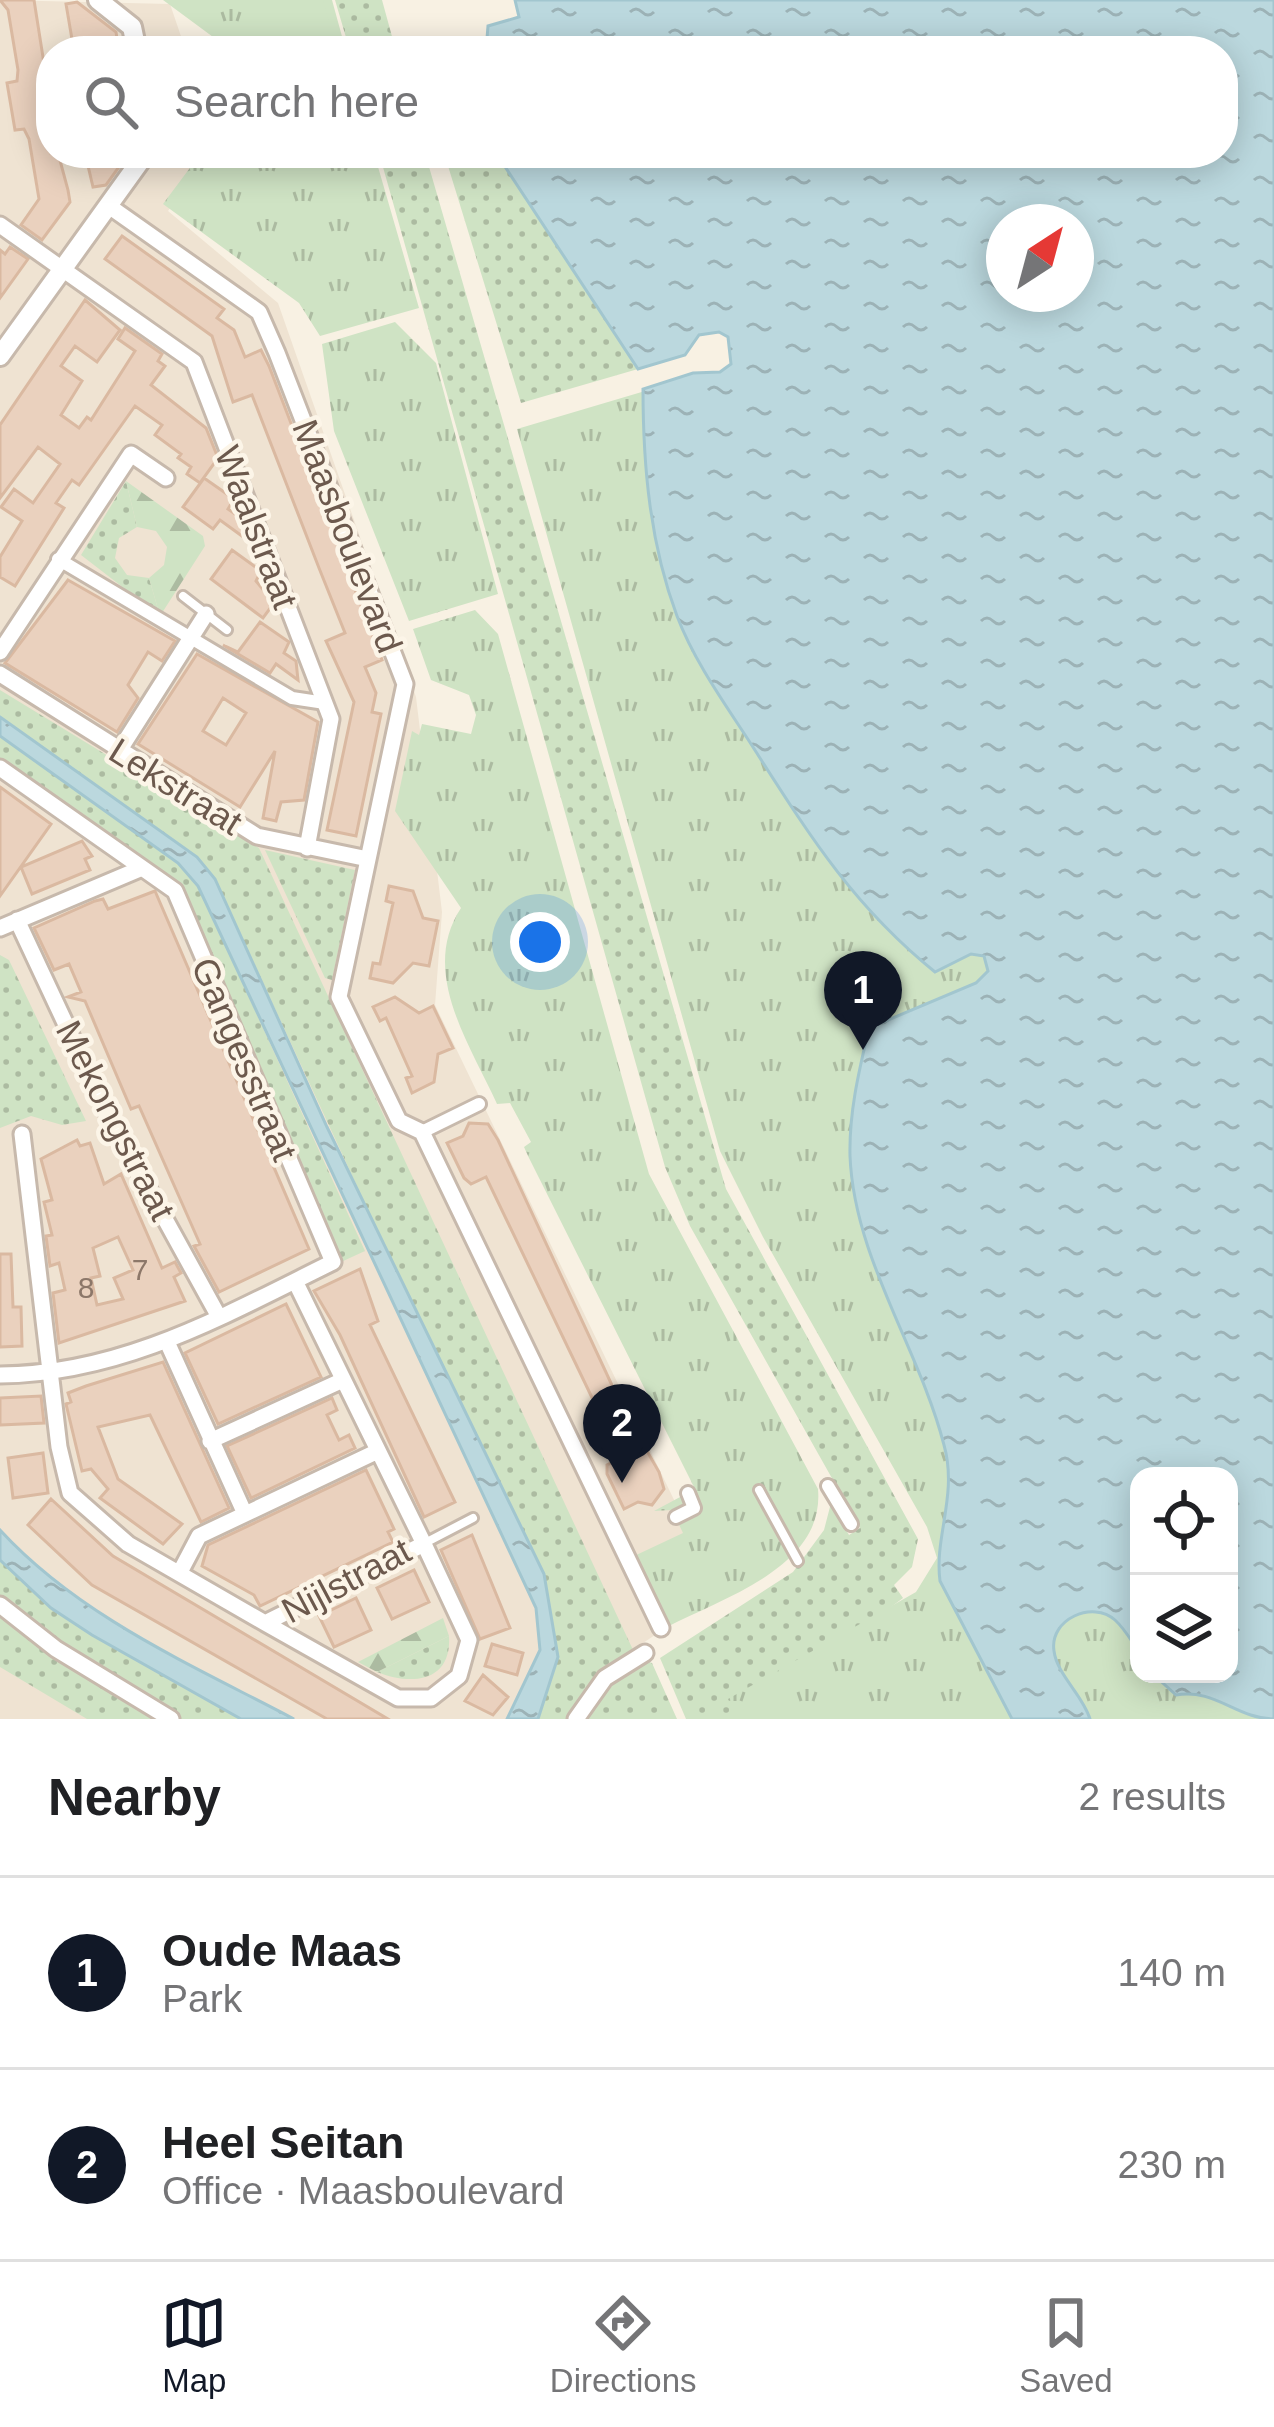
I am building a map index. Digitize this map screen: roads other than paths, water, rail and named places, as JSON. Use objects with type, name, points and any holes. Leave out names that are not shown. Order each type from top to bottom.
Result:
[{"type":"street","points":[[98,0],[127,21],[132,36]]},
{"type":"street","points":[[0,356],[136,168]]},
{"type":"street","name":"Maasboulevard","points":[[109,206],[259,312],[278,352],[405,684],[339,997],[399,1121],[422,1132],[661,1628]]},
{"type":"street","name":"Waalstraat","points":[[0,225],[194,362],[326,703],[331,741],[308,848]]},
{"type":"street","points":[[0,652],[131,454],[166,478]]},
{"type":"street","points":[[58,559],[292,698],[326,703]]},
{"type":"street","points":[[119,751],[206,614]]},
{"type":"street","name":"Lekstraat","points":[[0,674],[257,836],[368,859]]},
{"type":"street","name":"Gangesstraat","points":[[0,768],[175,891],[333,1262],[295,1281]]},
{"type":"street","points":[[0,928],[142,868]]},
{"type":"street","name":"Mekongstraat","points":[[17,920],[111,1121],[220,1318]]},
{"type":"street","points":[[422,1132],[479,1104]]},
{"type":"street","name":"Nijlstraat","points":[[22,1134],[70,1493],[128,1544],[265,1622],[424,1544],[295,1281]]},
{"type":"street","points":[[0,1375],[52,1374],[168,1344],[295,1281]]},
{"type":"street","points":[[168,1344],[245,1514]]},
{"type":"street","points":[[210,1441],[343,1380]]},
{"type":"street","points":[[180,1572],[199,1537],[378,1451]]},
{"type":"street","points":[[828,1486],[851,1524]]},
{"type":"street","points":[[676,1517],[694,1508],[688,1493]]},
{"type":"street","points":[[265,1622],[398,1698],[431,1698],[459,1676],[469,1640],[424,1544]]},
{"type":"street","points":[[0,1605],[56,1649],[171,1719]]},
{"type":"street","points":[[576,1719],[605,1678],[645,1653]]},
{"type":"lane","points":[[183,596],[227,630]]},
{"type":"lane","points":[[759,1490],[797,1561]]},
{"type":"lane","points":[[424,1544],[473,1518]]},
{"type":"water","points":[[515,0],[1274,0],[1274,1719],[1203,1696],[1176,1695],[1163,1683],[1238,1683],[1238,1467],[1130,1467],[1130,1638],[1115,1620],[1095,1612],[1065,1622],[1054,1640],[1060,1668],[1090,1719],[1012,1719],[940,1581],[948,1463],[933,1409],[863,1231],[854,1194],[851,1123],[869,1028],[976,983],[988,971],[984,956],[971,954],[935,972],[879,921],[792,808],[711,682],[677,616],[660,561],[650,504],[643,389],[693,373],[720,372],[731,364],[728,337],[719,332],[699,335],[685,355],[638,369],[506,168],[1238,168],[1238,36],[487,36],[488,26],[519,17]]},
{"type":"water","points":[[0,717],[197,857],[215,879],[327,1127],[544,1574],[558,1657],[538,1719],[507,1719],[540,1650],[536,1608],[198,886],[178,863],[0,736]]},
{"type":"water","points":[[0,1530],[31,1561],[101,1614],[294,1719],[241,1719],[92,1635],[51,1608],[0,1560]]},
{"type":"place","name":"Oude Maas","points":[[863,1050]]},
{"type":"place","name":"Heel Seitan","points":[[622,1483]]}]
